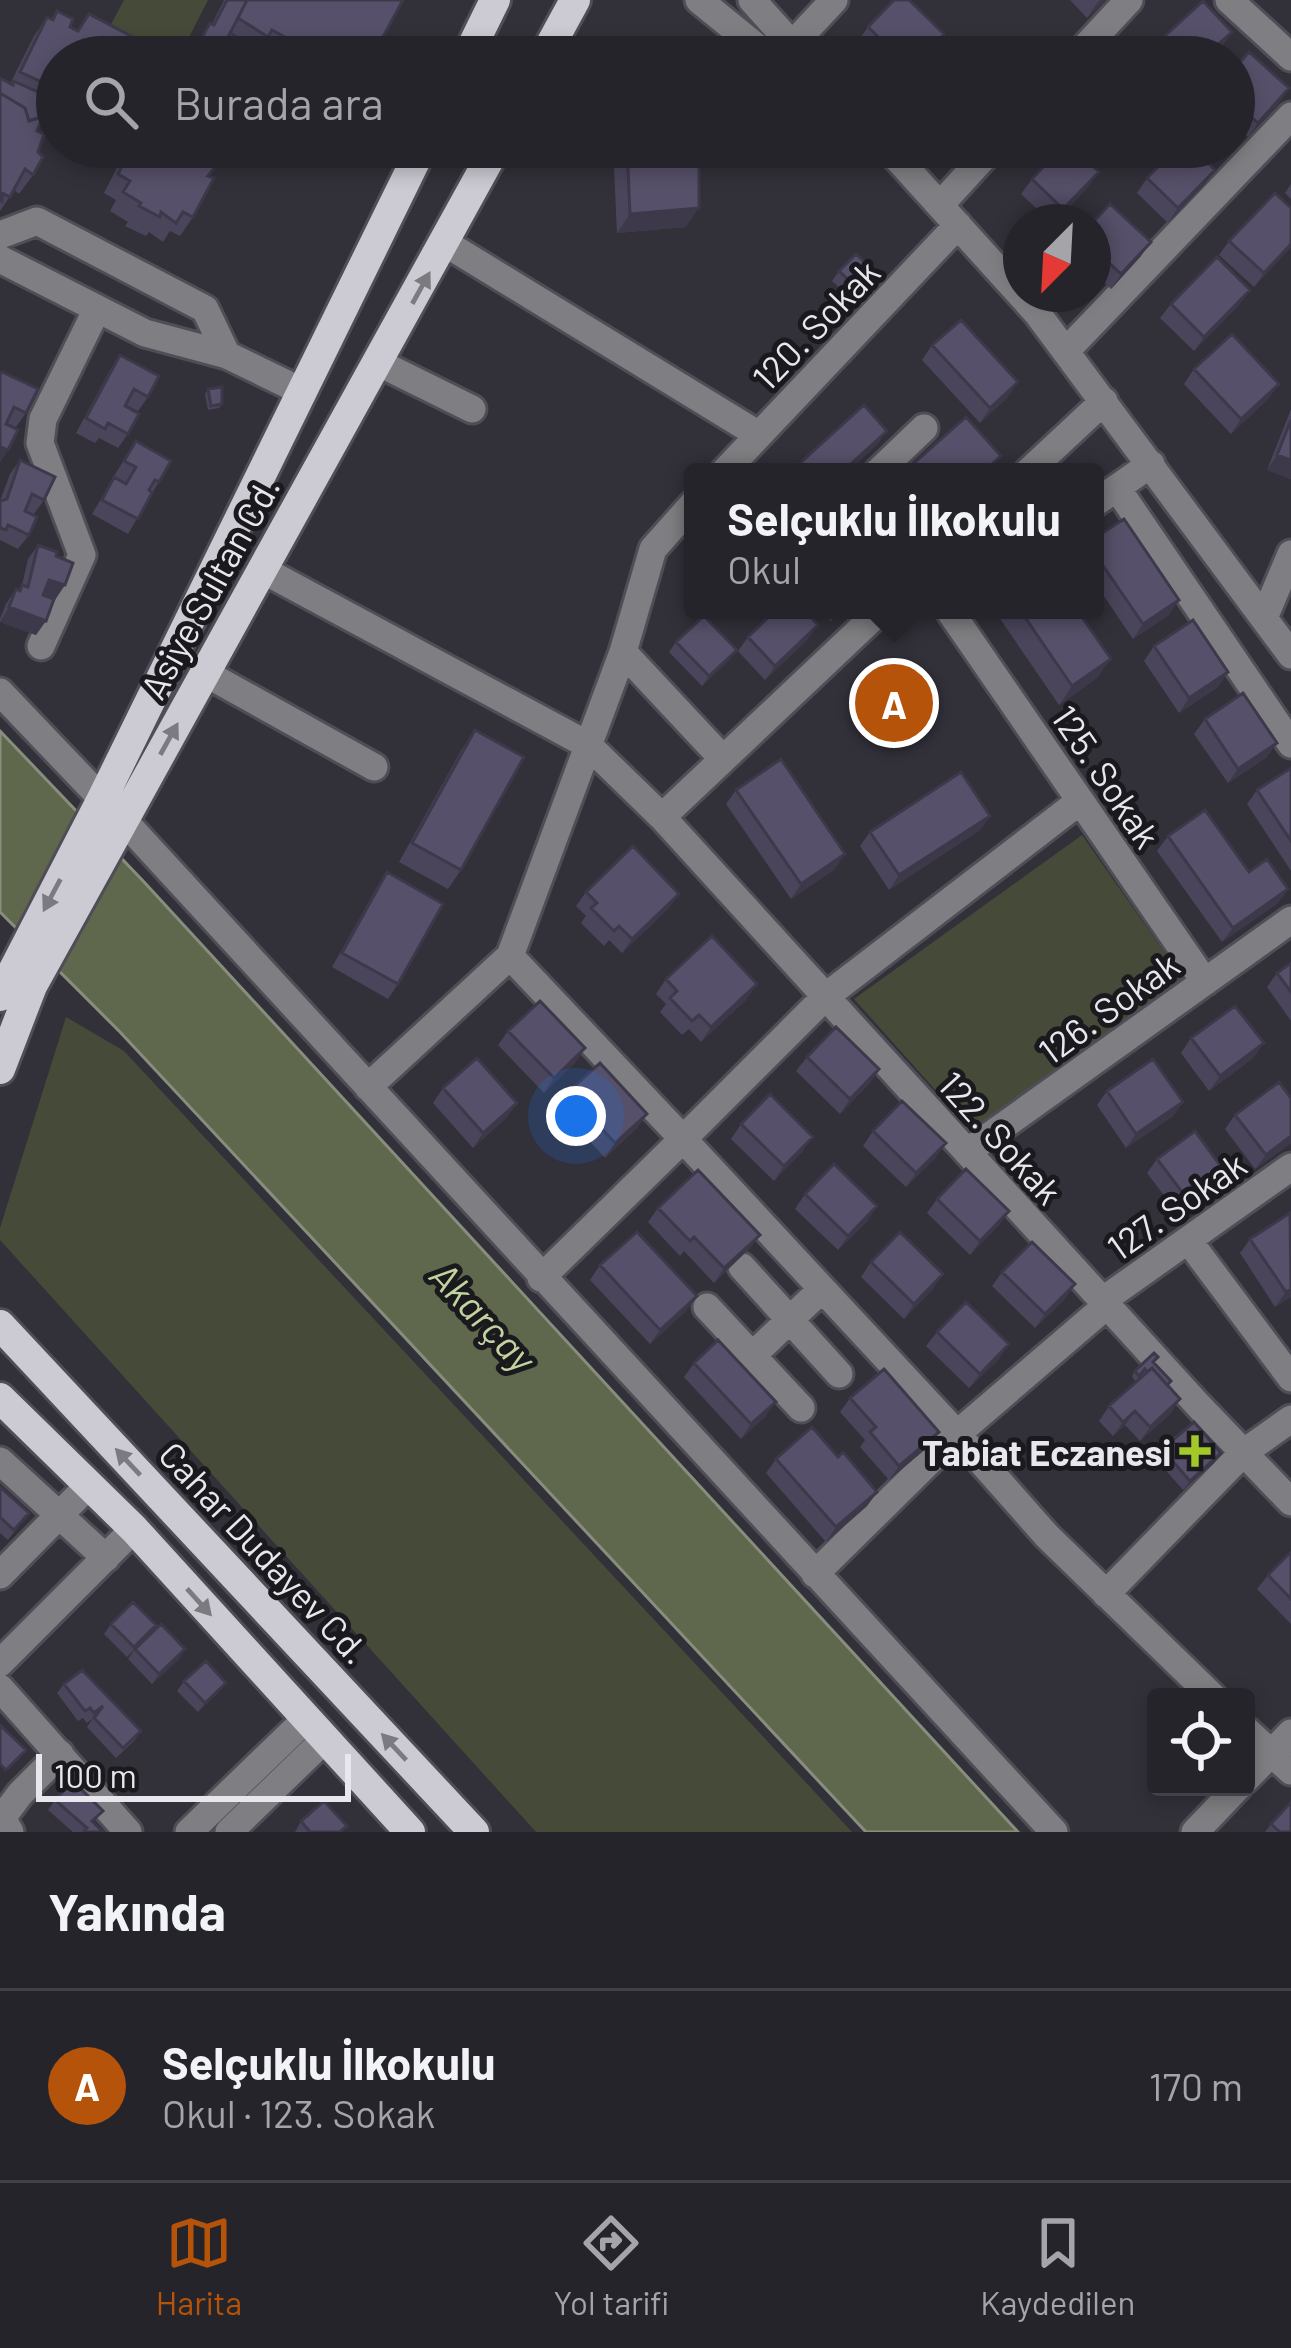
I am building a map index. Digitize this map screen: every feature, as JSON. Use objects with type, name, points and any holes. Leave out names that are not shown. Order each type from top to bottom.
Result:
[{"type":"main road","points":[[477,36],[495,0]]},
{"type":"main road","points":[[555,36],[575,0]]},
{"type":"main road","name":"Asiye Sultan Cd.","points":[[107,820],[301,391],[412,168]]},
{"type":"main road","name":"Asiye Sultan Cd.","points":[[0,1069],[15,984],[107,820],[205,673],[485,168]]},
{"type":"main road","name":"Cahar Dudayev Cd.","points":[[0,1325],[474,1832]]},
{"type":"main road","points":[[0,1398],[134,1529],[410,1832]]},
{"type":"street","points":[[699,0],[759,36]]},
{"type":"street","points":[[752,0],[776,36]]},
{"type":"street","points":[[803,36],[834,0]]},
{"type":"street","points":[[1096,36],[1129,0]]},
{"type":"street","points":[[1229,0],[1291,56]]},
{"type":"street","points":[[1255,154],[1291,116]]},
{"type":"street","points":[[907,168],[1066,351],[1291,655]]},
{"type":"street","name":"120. Sokak","points":[[733,463],[949,215],[979,168]]},
{"type":"street","points":[[1066,351],[1241,168]]},
{"type":"street","points":[[0,235],[37,221],[205,309],[227,356]]},
{"type":"street","points":[[445,243],[759,435]]},
{"type":"street","points":[[0,259],[145,333],[227,356],[301,391]]},
{"type":"street","points":[[41,646],[82,555],[40,443],[43,418],[97,309]]},
{"type":"street","points":[[379,363],[472,409]]},
{"type":"street","points":[[1038,463],[1103,401]]},
{"type":"street","points":[[887,463],[924,428]]},
{"type":"street","points":[[1150,464],[1106,496],[1291,744]]},
{"type":"street","points":[[368,1087],[510,956],[623,652],[653,549],[684,514]]},
{"type":"street","points":[[1264,618],[1289,563]]},
{"type":"street","name":"122. Sokak","points":[[263,570],[588,745],[662,817],[1291,1502]]},
{"type":"street","points":[[662,817],[871,619]]},
{"type":"street","name":"125. Sokak","points":[[955,619],[1204,982]]},
{"type":"street","points":[[623,652],[723,759]]},
{"type":"street","points":[[205,673],[374,767]]},
{"type":"street","points":[[0,692],[107,820],[368,1087],[1054,1832]]},
{"type":"street","points":[[542,1278],[825,997],[1080,801]]},
{"type":"street","name":"126. Sokak","points":[[967,1152],[1291,920]]},
{"type":"street","points":[[510,956],[1047,1536],[1204,1688]]},
{"type":"street","name":"127. Sokak","points":[[815,1574],[957,1434],[1104,1303],[1291,1167]]},
{"type":"street","points":[[1188,1240],[1291,1378]]},
{"type":"street","points":[[742,1267],[839,1374]]},
{"type":"street","points":[[752,1355],[822,1289]]},
{"type":"street","points":[[706,1306],[801,1408]]},
{"type":"street","points":[[1106,1594],[1243,1453],[1291,1419]]},
{"type":"street","points":[[0,1461],[106,1558]]},
{"type":"street","points":[[0,1575],[89,1485]]},
{"type":"street","points":[[0,1663],[134,1529]]},
{"type":"street","points":[[0,1688],[128,1832]]},
{"type":"street","points":[[189,1832],[314,1730]]},
{"type":"street","points":[[229,1832],[314,1730]]},
{"type":"street","points":[[1255,1738],[1281,1762],[1291,1733]]},
{"type":"street","points":[[10,1832],[1,1817],[60,1754]]},
{"type":"street","points":[[1195,1832],[1229,1796]]},
{"type":"shaded area","points":[[124,0],[208,0],[190,36],[115,36],[107,32]]},
{"type":"shaded area","points":[[1082,835],[1186,983],[972,1131],[854,999]]},
{"type":"shaded area","points":[[66,1017],[124,1051],[852,1832],[536,1832],[0,1240]]},
{"type":"water","name":"Akarçay","points":[[0,731],[1018,1832],[866,1832],[120,1032],[0,912]]},
{"type":"building","points":[[227,0],[247,0],[229,36],[203,36],[210,23],[214,25]]},
{"type":"building","points":[[247,0],[403,0],[383,36],[283,36],[272,30],[266,36],[238,18]]},
{"type":"building","points":[[894,0],[909,0],[944,34],[877,36],[868,27]]},
{"type":"building","points":[[1203,1],[1232,32],[1228,36],[1165,36]]},
{"type":"building","points":[[57,11],[73,19],[70,27],[78,31],[89,14],[131,36],[38,36],[47,17],[53,20]]},
{"type":"building","points":[[36,39],[36,79],[20,72]]},
{"type":"building","points":[[1255,57],[1289,88],[1258,123],[1255,120]]},
{"type":"building","points":[[0,78],[36,91],[36,119],[29,121],[25,108],[0,93]]},
{"type":"building","points":[[0,93],[25,108],[29,121],[36,118],[37,168],[33,175],[25,169],[10,197],[2,193],[0,200]]},
{"type":"building","points":[[121,168],[214,168],[208,176],[214,178],[193,217],[183,212],[176,223],[161,212],[160,217],[139,206],[123,192],[130,181],[118,174]]},
{"type":"building","points":[[628,168],[699,168],[699,208],[630,214]]},
{"type":"building","points":[[1042,168],[1095,168],[1099,172],[1068,204],[1058,204],[1032,179]]},
{"type":"building","points":[[1157,168],[1215,170],[1178,208],[1147,178]]},
{"type":"building","points":[[1275,193],[1291,208],[1291,244],[1264,273],[1229,241]]},
{"type":"building","points":[[1111,205],[1151,242],[1121,274],[1111,265]]},
{"type":"building","points":[[856,254],[871,268],[854,285],[839,271]]},
{"type":"building","points":[[1217,257],[1250,290],[1204,337],[1171,304]]},
{"type":"building","points":[[961,320],[1018,382],[990,408],[932,345]]},
{"type":"building","points":[[1232,334],[1279,384],[1241,419],[1194,369]]},
{"type":"building","points":[[120,355],[159,376],[148,397],[134,389],[125,406],[139,414],[128,434],[86,418]]},
{"type":"building","points":[[2,372],[38,389],[26,413],[14,407],[6,424],[18,430],[8,450],[0,447]]},
{"type":"building","points":[[222,387],[222,404],[211,406],[208,389]]},
{"type":"building","points":[[864,405],[887,431],[852,463],[800,463]]},
{"type":"building","points":[[966,417],[1001,456],[993,463],[914,463]]},
{"type":"building","points":[[1291,420],[1291,460],[1277,455]]},
{"type":"building","points":[[136,441],[171,461],[149,490],[152,493],[138,519],[102,500],[114,477],[126,484],[136,467],[124,461]]},
{"type":"building","points":[[20,460],[55,477],[44,500],[32,494],[25,511],[37,517],[29,535],[8,525],[6,530],[0,528],[0,501],[7,499]]},
{"type":"building","points":[[1124,519],[1179,600],[1143,624],[1104,567],[1104,532]]},
{"type":"building","points":[[38,545],[73,563],[65,585],[49,580],[43,595],[54,599],[46,621],[9,607],[16,589],[28,587]]},
{"type":"building","points":[[701,619],[707,619],[737,650],[709,676],[676,642]]},
{"type":"building","points":[[767,619],[812,619],[818,625],[775,666],[748,637]]},
{"type":"building","points":[[1026,619],[1083,619],[1111,659],[1072,686]]},
{"type":"building","points":[[1193,620],[1228,672],[1189,698],[1154,646]]},
{"type":"building","points":[[1243,693],[1277,743],[1238,769],[1205,719]]},
{"type":"building","points":[[475,730],[524,757],[461,870],[412,843]]},
{"type":"building","points":[[781,759],[845,854],[801,884],[736,790]]},
{"type":"building","points":[[1291,768],[1291,841],[1257,790]]},
{"type":"building","points":[[961,772],[990,816],[899,875],[870,832]]},
{"type":"building","points":[[1205,810],[1249,872],[1267,859],[1288,889],[1233,928],[1168,836]]},
{"type":"building","points":[[633,846],[679,894],[632,939],[619,926],[614,931],[591,908],[597,903],[586,892]]},
{"type":"building","points":[[387,872],[443,904],[398,984],[342,953]]},
{"type":"building","points":[[712,936],[757,984],[711,1027],[699,1015],[692,1021],[670,998],[677,991],[666,979]]},
{"type":"building","points":[[1291,963],[1291,992],[1277,973]]},
{"type":"building","points":[[540,1001],[585,1048],[554,1078],[508,1031]]},
{"type":"building","points":[[1235,1006],[1264,1043],[1220,1076],[1191,1038]]},
{"type":"building","points":[[836,1027],[879,1069],[850,1099],[807,1057]]},
{"type":"building","points":[[477,1058],[517,1103],[483,1133],[443,1088]]},
{"type":"building","points":[[1153,1059],[1183,1102],[1136,1134],[1107,1091]]},
{"type":"building","points":[[600,1063],[647,1114],[615,1143],[568,1092]]},
{"type":"building","points":[[1279,1082],[1291,1098],[1291,1136],[1266,1155],[1235,1115]]},
{"type":"building","points":[[770,1094],[813,1137],[784,1166],[741,1124]]},
{"type":"building","points":[[902,1101],[946,1143],[916,1173],[873,1131]]},
{"type":"building","points":[[1195,1131],[1228,1176],[1191,1204],[1157,1159]]},
{"type":"building","points":[[834,1164],[877,1206],[848,1236],[805,1194]]},
{"type":"building","points":[[966,1169],[1009,1211],[980,1241],[937,1199]]},
{"type":"building","points":[[698,1170],[760,1235],[724,1268],[658,1208]]},
{"type":"building","points":[[1290,1213],[1291,1289],[1286,1292],[1250,1239]]},
{"type":"building","points":[[637,1232],[697,1296],[660,1330],[600,1265]]},
{"type":"building","points":[[900,1232],[943,1274],[914,1304],[871,1262]]},
{"type":"building","points":[[1032,1242],[1075,1284],[1045,1314],[1002,1272]]},
{"type":"building","points":[[966,1302],[1009,1344],[980,1374],[937,1332]]},
{"type":"building","points":[[718,1340],[776,1402],[751,1424],[694,1363]]},
{"type":"building","points":[[1154,1353],[1158,1357],[1153,1362],[1171,1381],[1167,1385],[1152,1368],[1139,1376],[1135,1371]]},
{"type":"building","points":[[1152,1368],[1180,1399],[1150,1427],[1135,1411],[1123,1422],[1109,1406]]},
{"type":"building","points":[[884,1369],[939,1432],[899,1466],[870,1432],[876,1427],[850,1398]]},
{"type":"building","points":[[1194,1422],[1221,1453],[1190,1481],[1162,1449]]},
{"type":"building","points":[[812,1427],[838,1457],[843,1452],[877,1492],[836,1527],[776,1459]]},
{"type":"building","points":[[0,1487],[29,1513],[14,1530],[0,1517]]},
{"type":"building","points":[[1291,1552],[1291,1599],[1268,1575]]},
{"type":"building","points":[[133,1602],[156,1625],[134,1647],[111,1624]]},
{"type":"building","points":[[161,1624],[185,1649],[159,1674],[135,1649]]},
{"type":"building","points":[[206,1661],[226,1683],[205,1703],[184,1681]]},
{"type":"building","points":[[82,1670],[141,1731],[123,1748],[94,1718],[103,1706],[94,1713],[90,1708],[85,1711],[64,1684]]},
{"type":"building","points":[[0,1725],[26,1750],[6,1770],[0,1764]]},
{"type":"building","points":[[73,1781],[103,1811],[92,1821],[103,1832],[84,1832],[87,1828],[55,1800]]},
{"type":"building","points":[[324,1801],[347,1826],[340,1832],[310,1832],[301,1821]]},
{"type":"building","points":[[1291,1802],[1291,1832],[1280,1832],[1271,1824]]},
{"type":"place","name":"Selçuklu İlkokulu","points":[[894,703]]},
{"type":"place","name":"Tabiat Eczanesi","points":[[1195,1451]]}]
